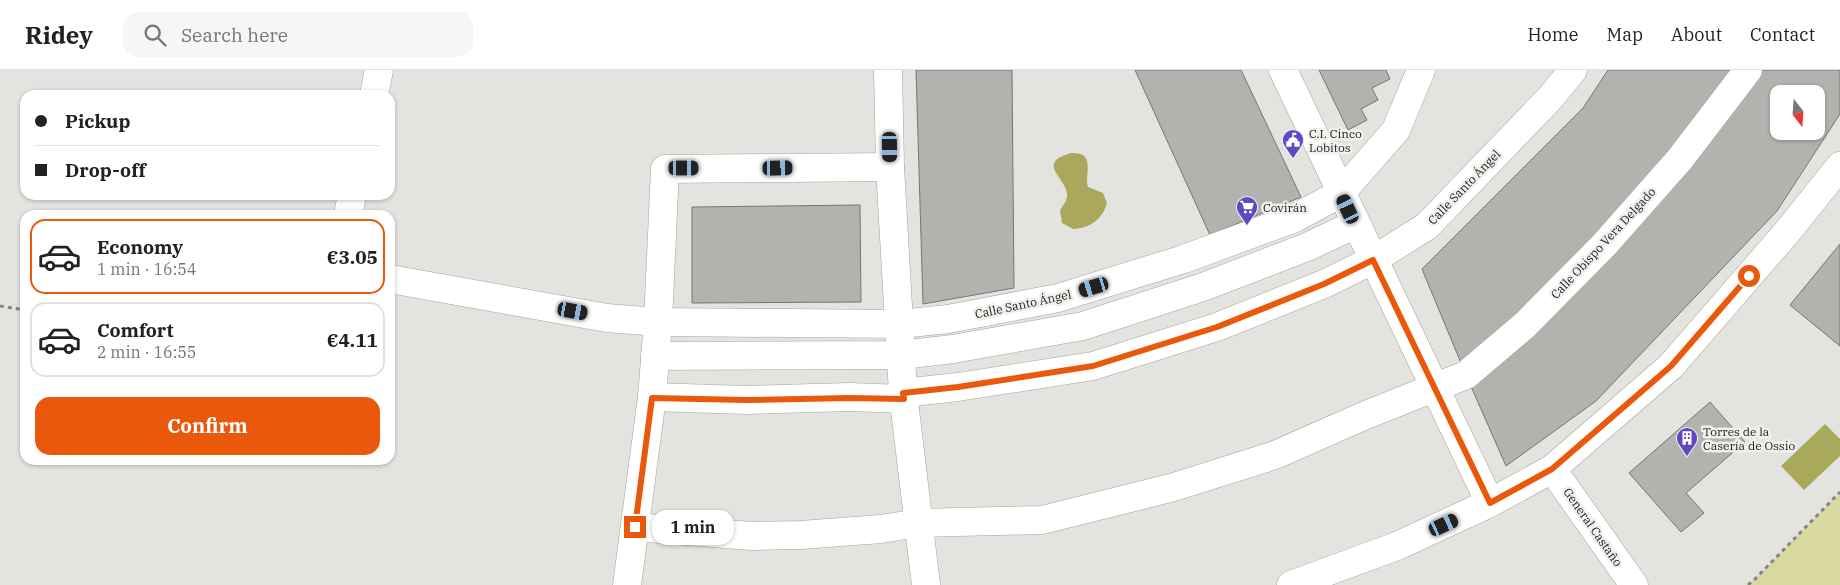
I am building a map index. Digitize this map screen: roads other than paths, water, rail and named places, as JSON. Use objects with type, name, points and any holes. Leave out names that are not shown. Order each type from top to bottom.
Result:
[{"type":"street","points":[[375,90],[379,70]]},
{"type":"street","points":[[888,70],[890,167],[903,396],[926,585]]},
{"type":"street","points":[[1283,70],[1490,503]]},
{"type":"street","name":"Calle Santo Ángel","points":[[395,280],[606,318],[658,322],[900,324],[948,319],[1058,298],[1184,259],[1294,218],[1341,193],[1396,130],[1421,70]]},
{"type":"street","name":"Calle Santo Ángel","points":[[652,398],[746,400],[903,396],[1093,366],[1217,327],[1324,284],[1373,260],[1427,226],[1550,98],[1573,70]]},
{"type":"street","name":"Calle Obispo Vera Delgado","points":[[635,527],[752,536],[801,535],[881,529],[918,523],[1042,520],[1174,487],[1275,455],[1466,375],[1525,325],[1598,251],[1680,160],[1748,70]]},
{"type":"street","points":[[1291,585],[1397,546],[1490,503],[1552,469],[1671,366],[1788,231],[1840,166]]},
{"type":"street","points":[[627,585],[652,398],[658,322],[665,168],[890,167]]},
{"type":"street","points":[[655,356],[901,355],[953,349],[1083,326],[1203,287],[1307,247],[1356,224]]},
{"type":"street","name":"General Castaño","points":[[1552,469],[1634,585]]},
{"type":"place","name":"C.I. Cinco Lobitos","points":[[1293,159]]},
{"type":"place","name":"Covirán","points":[[1247,226]]},
{"type":"place","name":"Torres de la Casería de Ossio","points":[[1687,457]]}]
